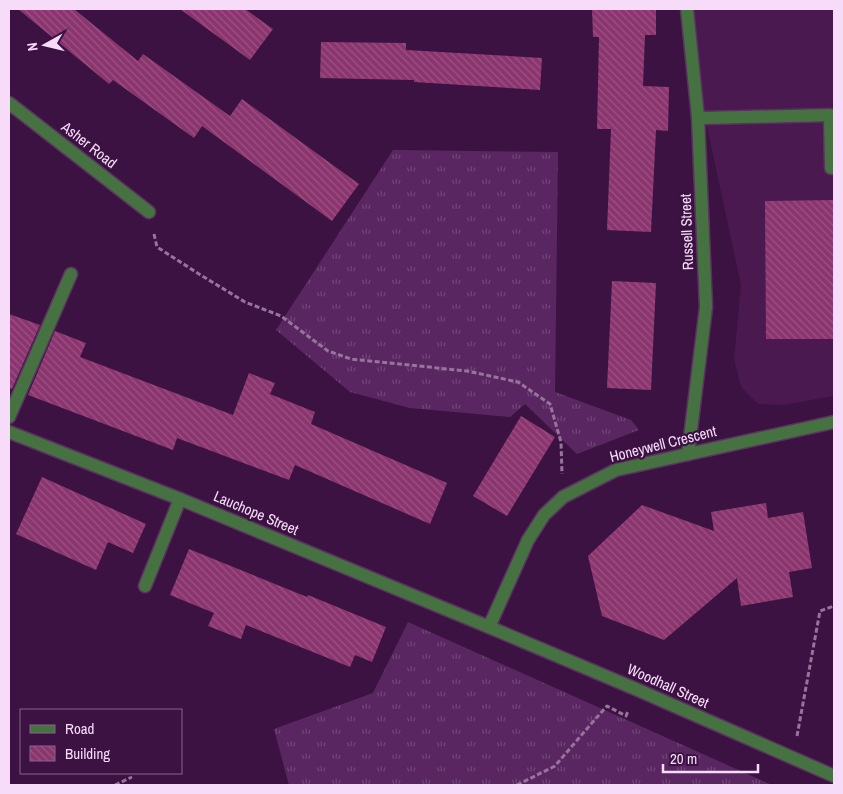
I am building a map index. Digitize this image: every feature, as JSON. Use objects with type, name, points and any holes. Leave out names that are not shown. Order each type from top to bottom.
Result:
[{"type":"street","name":"Russell Street","points":[[687,9],[698,117],[706,307],[688,454]]},
{"type":"street","name":"Asher Road","points":[[9,103],[149,212]]},
{"type":"street","points":[[698,117],[830,115],[831,168]]},
{"type":"street","points":[[9,417],[71,274]]},
{"type":"street","name":"Honeywell Crescent","points":[[489,627],[528,540],[544,514],[563,497],[616,470],[834,422]]},
{"type":"street","name":"Lauchope Street","points":[[9,432],[180,499],[489,627]]},
{"type":"street","points":[[145,586],[180,499]]},
{"type":"street","name":"Woodhall Street","points":[[489,627],[834,776]]},
{"type":"path","points":[[149,212],[157,246],[245,302],[281,316],[328,351],[352,359],[467,371],[518,382],[550,404],[561,442],[563,497]]},
{"type":"path","points":[[793,759],[820,611],[834,606]]},
{"type":"path","points":[[517,785],[555,766],[607,706],[626,716],[638,690]]},
{"type":"path","points":[[115,785],[132,777]]},
{"type":"shaded area","points":[[694,9],[834,9],[834,396],[784,405],[758,404],[741,387],[734,359],[741,285],[705,118]]},
{"type":"green space","points":[[393,150],[558,152],[555,392],[631,420],[639,430],[577,454],[525,404],[510,417],[410,408],[350,392],[276,330]]},
{"type":"green space","points":[[408,622],[772,785],[289,785],[274,729],[373,693]]},
{"type":"building","points":[[18,9],[74,9],[138,61],[143,54],[230,116],[242,99],[359,184],[332,221],[202,126],[194,138],[113,80],[109,84]]},
{"type":"building","points":[[180,9],[245,9],[273,29],[250,60]]},
{"type":"building","points":[[592,9],[656,9],[656,35],[645,35],[643,86],[669,87],[668,131],[656,130],[651,232],[607,230],[611,129],[597,129],[599,37],[593,37]]},
{"type":"building","points":[[321,42],[406,43],[406,50],[542,58],[540,90],[414,82],[414,80],[320,78]]},
{"type":"building","points":[[834,200],[834,339],[766,339],[765,201]]},
{"type":"building","points":[[612,281],[656,283],[651,390],[607,388]]},
{"type":"building","points":[[9,314],[40,325],[12,389],[9,388]]},
{"type":"building","points":[[55,331],[86,343],[80,357],[233,415],[249,373],[275,383],[270,394],[315,412],[311,424],[447,483],[430,524],[295,465],[289,480],[177,438],[173,450],[28,395]]},
{"type":"building","points":[[521,416],[555,437],[507,516],[473,496]]},
{"type":"building","points":[[42,477],[146,524],[133,553],[108,542],[96,570],[16,534]]},
{"type":"building","points":[[766,503],[768,518],[803,512],[812,568],[789,572],[793,597],[741,606],[737,578],[664,640],[602,616],[588,556],[642,505],[714,531],[711,512]]},
{"type":"building","points":[[189,549],[386,627],[372,662],[355,655],[350,667],[246,625],[241,639],[208,626],[214,613],[170,595]]}]
